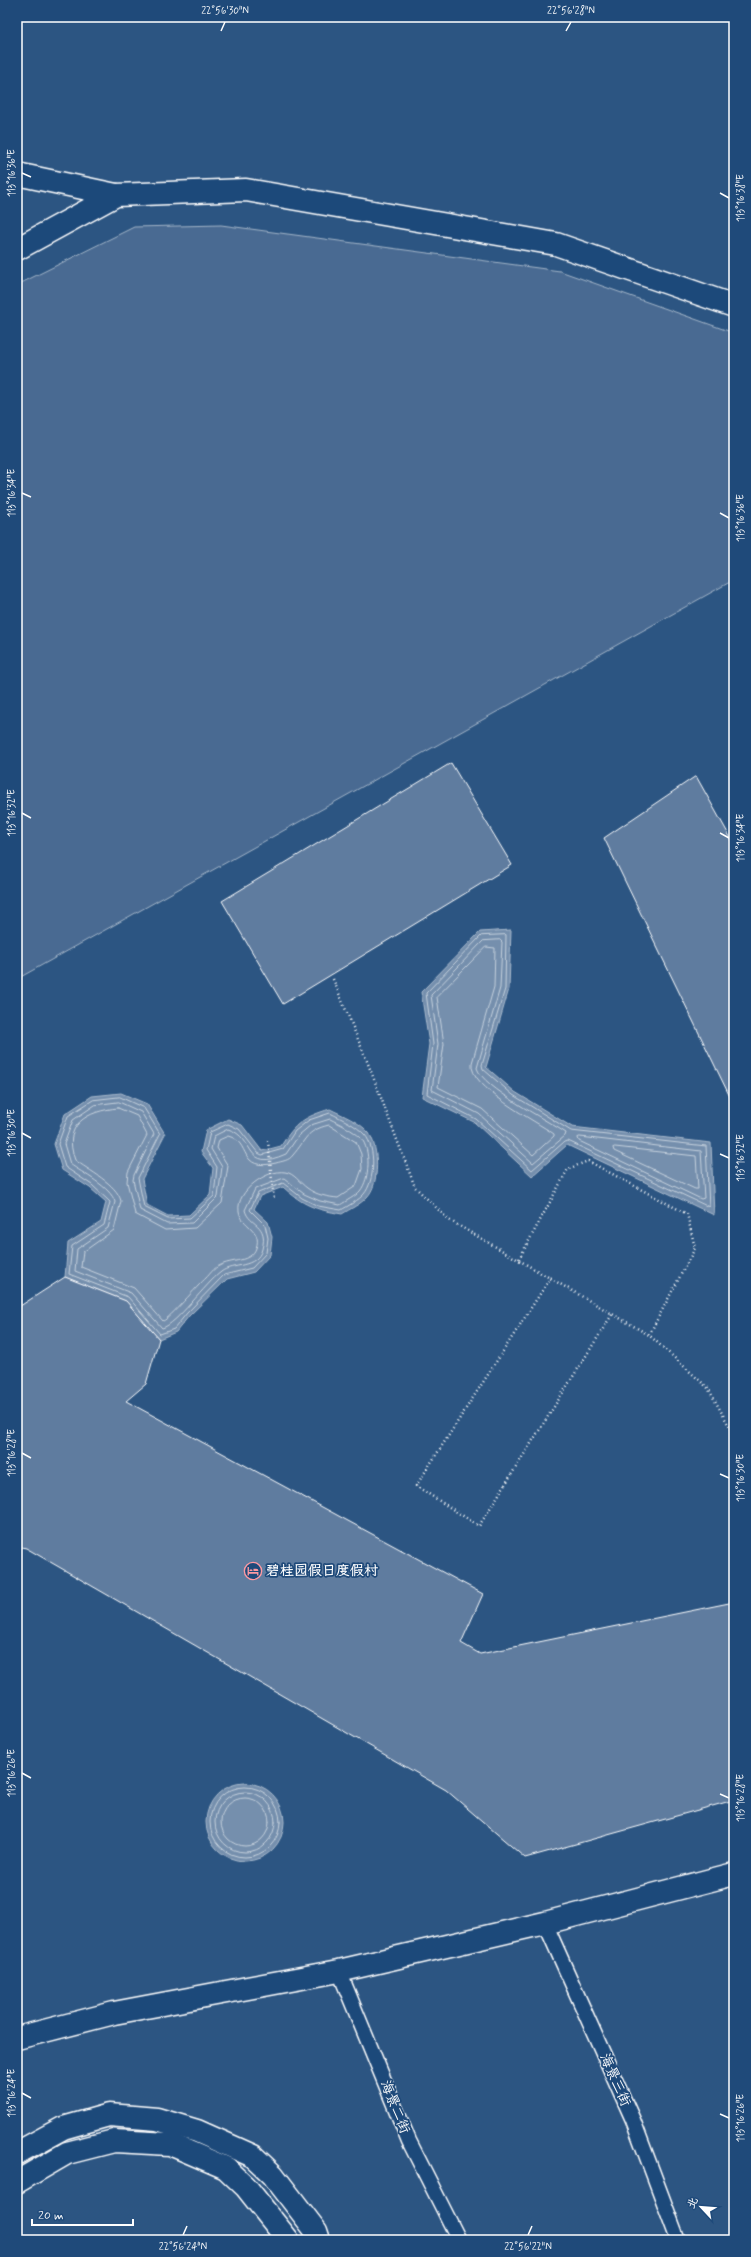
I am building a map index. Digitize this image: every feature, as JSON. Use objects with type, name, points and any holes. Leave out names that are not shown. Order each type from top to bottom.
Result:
[{"type":"street","points":[[17,174],[116,195],[246,190],[556,244],[734,306]]},
{"type":"street","points":[[17,249],[116,195]]},
{"type":"street","points":[[17,2038],[114,2013],[339,1971],[546,1923],[734,1874]]},
{"type":"street","points":[[17,2153],[62,2128],[109,2115],[157,2119],[197,2131],[253,2156],[273,2175],[316,2231],[319,2240]]},
{"type":"street","points":[[17,2182],[67,2153],[114,2141],[170,2144],[226,2168],[246,2187],[288,2240]]},
{"type":"lane","name":"海景三街","points":[[546,1923],[633,2120],[678,2240]]},
{"type":"lane","name":"海景二街","points":[[339,1971],[409,2141],[459,2240]]},
{"type":"path","points":[[334,979],[415,1187],[450,1220],[520,1258],[519,1260],[650,1335],[708,1388],[734,1435]]},
{"type":"path","points":[[268,1141],[274,1200]]},
{"type":"path","points":[[519,1260],[568,1169],[588,1161],[687,1214],[695,1248],[650,1335]]},
{"type":"path","points":[[551,1277],[416,1486],[479,1526],[613,1313]]},
{"type":"shaded area","points":[[221,225],[560,271],[734,333],[734,571],[730,582],[17,979],[17,285],[134,227]]},
{"type":"water","points":[[511,930],[509,989],[486,1067],[515,1092],[572,1127],[711,1143],[714,1215],[567,1145],[532,1176],[474,1122],[422,1097],[429,1044],[421,992],[480,932]]},
{"type":"water","points":[[121,1093],[147,1104],[165,1134],[142,1179],[147,1205],[168,1216],[189,1215],[210,1195],[213,1168],[201,1152],[206,1130],[228,1119],[242,1125],[262,1151],[281,1146],[296,1126],[301,1122],[313,1115],[330,1109],[356,1122],[369,1133],[375,1148],[377,1166],[374,1184],[365,1200],[342,1214],[310,1206],[297,1199],[283,1187],[260,1196],[254,1209],[268,1222],[272,1237],[270,1255],[254,1272],[227,1279],[189,1316],[176,1332],[159,1339],[126,1301],[65,1277],[68,1243],[101,1222],[106,1202],[90,1188],[62,1170],[54,1144],[65,1114],[92,1096]]},
{"type":"water","points":[[237,1783],[253,1783],[267,1789],[278,1800],[284,1814],[284,1830],[278,1844],[267,1855],[253,1861],[237,1861],[223,1855],[212,1844],[206,1830],[206,1814],[212,1800],[223,1789]]},
{"type":"building","points":[[451,763],[512,865],[283,1004],[222,901]]},
{"type":"building","points":[[696,776],[734,844],[734,1105],[604,838]]},
{"type":"building","name":"碧桂园假日度假村","points":[[65,1277],[126,1301],[159,1339],[146,1384],[126,1401],[483,1594],[461,1643],[480,1654],[734,1602],[734,1800],[525,1858],[446,1790],[26,1548],[17,1546],[17,1308]]},
{"type":"place","name":"碧桂园假日度假村","points":[[253,1571]]}]
